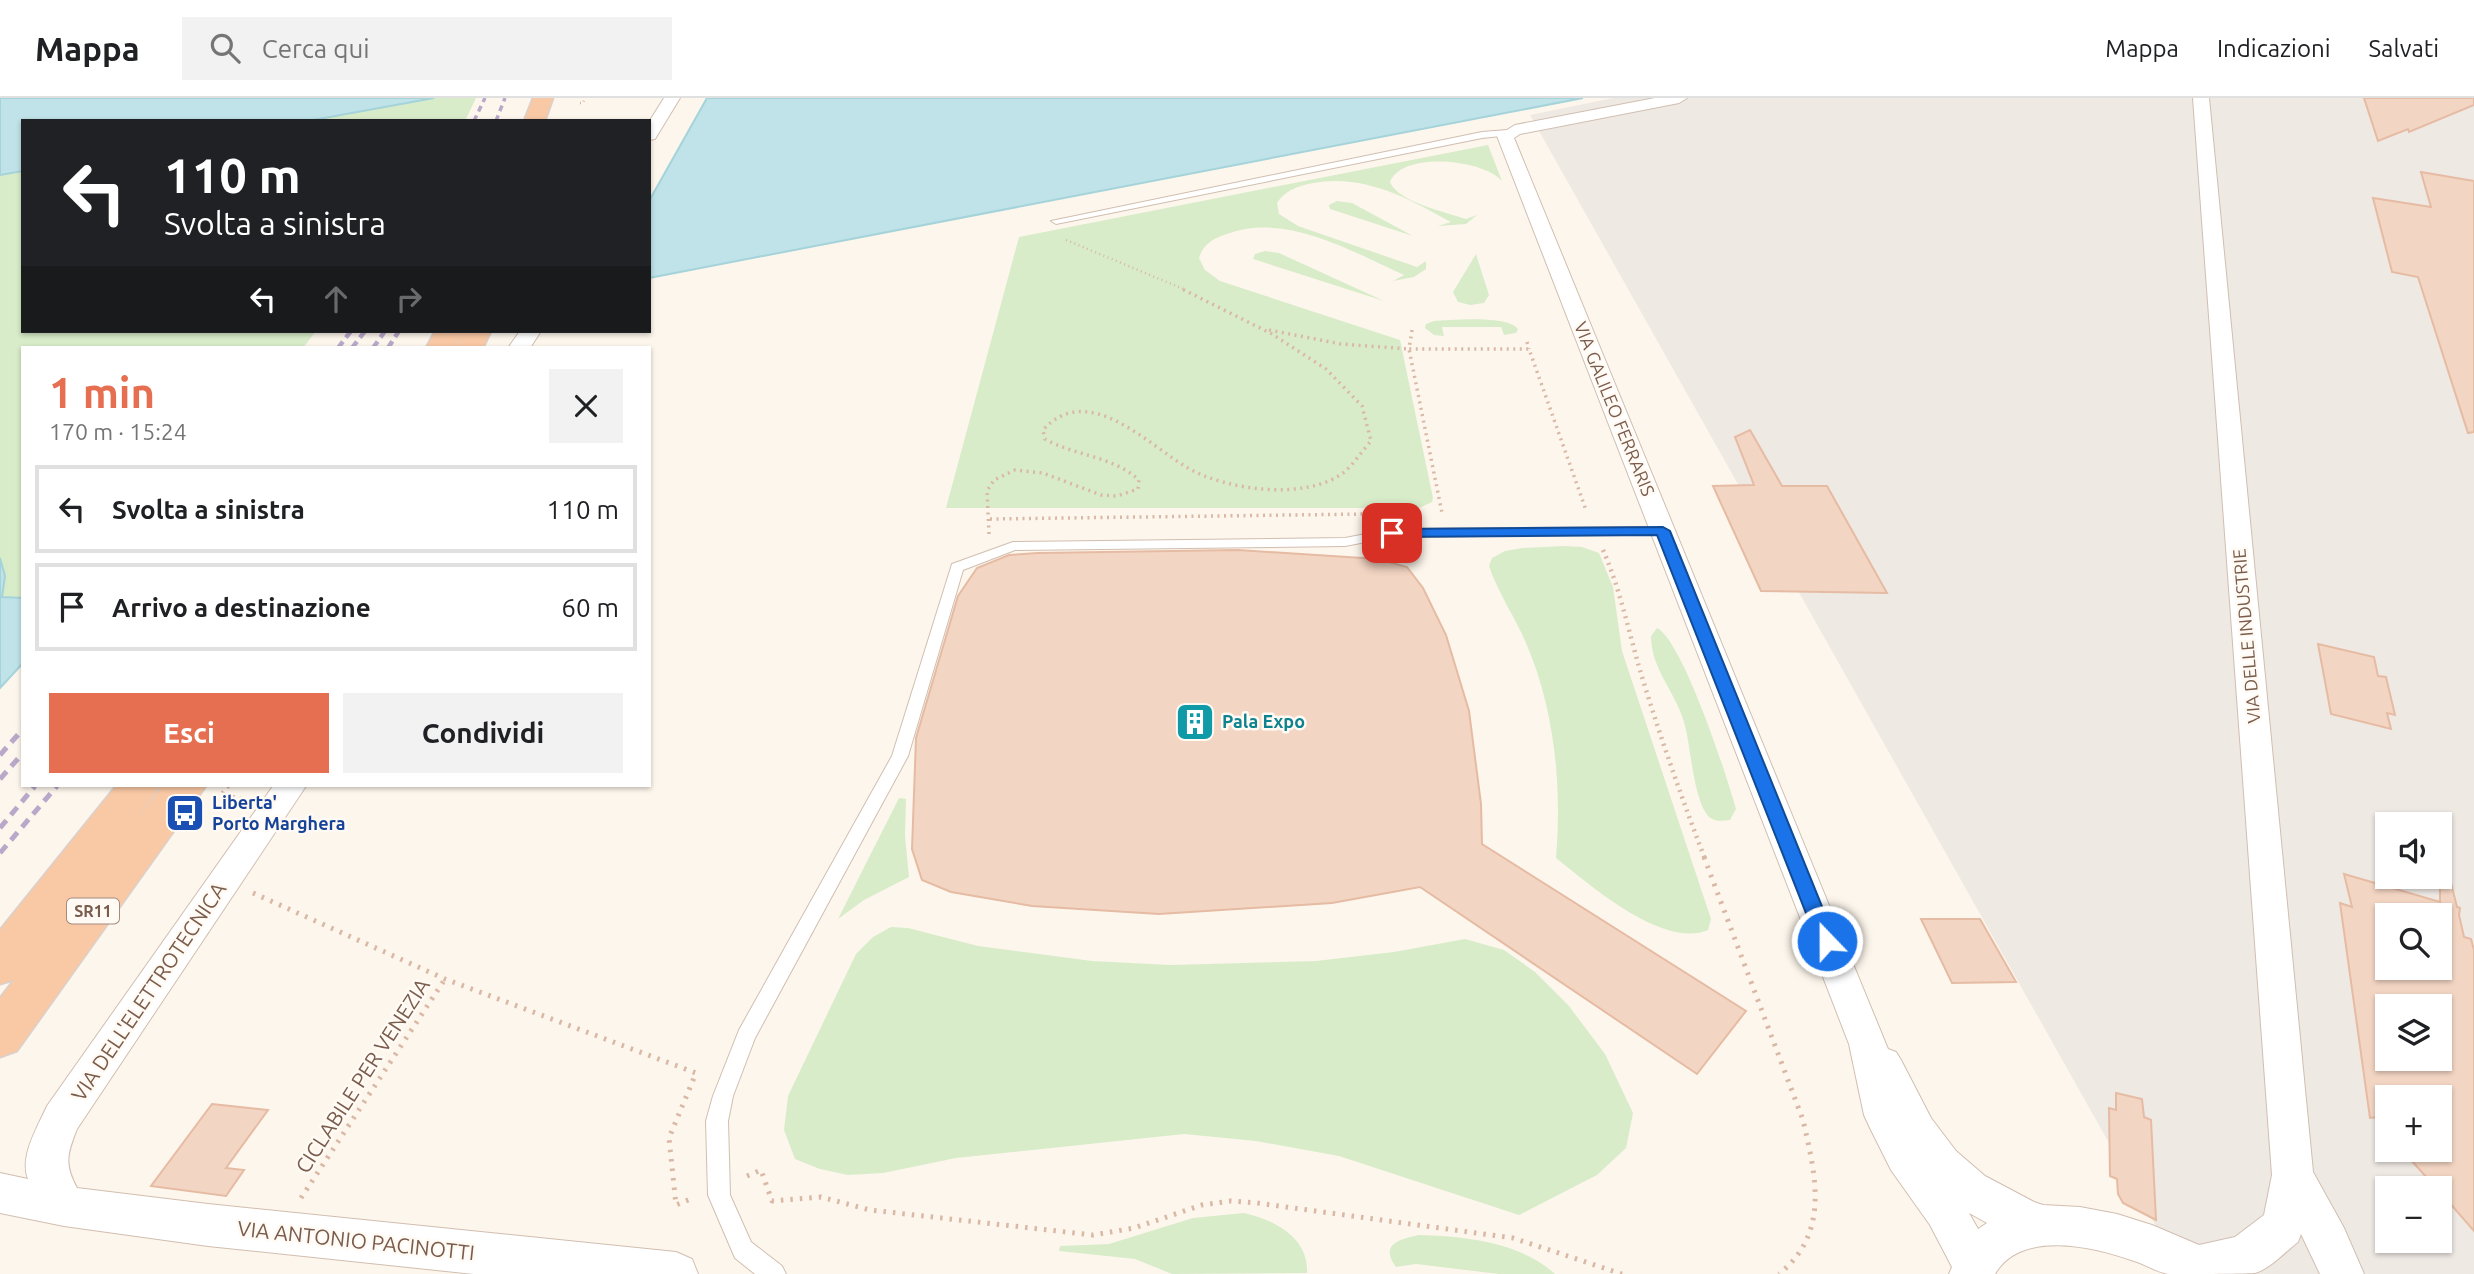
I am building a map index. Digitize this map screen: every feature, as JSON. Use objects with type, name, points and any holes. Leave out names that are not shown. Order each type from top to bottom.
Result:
[{"type":"highway","points":[[535,119],[543,98]]},
{"type":"highway","name":"SR11","points":[[0,965],[138,787]]},
{"type":"highway","name":"SR11","points":[[0,1036],[183,787]]},
{"type":"street","points":[[651,130],[672,98]]},
{"type":"street","points":[[1507,133],[1679,98]]},
{"type":"street","name":"VIA DELLE INDUSTRIE","points":[[2201,98],[2294,1175],[2283,1227],[2245,1256],[2201,1270]]},
{"type":"street","name":"VIA GALILEO FERRARIS","points":[[1507,133],[1505,136],[1868,1044],[1884,1115],[1906,1157],[1945,1211],[1973,1269]]},
{"type":"street","name":"VIA DELL'ELETTROTECNICA","points":[[25,1202],[46,1172],[49,1148],[61,1119],[289,787]]},
{"type":"street","name":"VIA GALILEO FERRARIS","points":[[1868,1044],[1889,1076],[1933,1156],[1958,1182],[1987,1203],[2043,1226]]},
{"type":"street","name":"VIA DELLE INDUSTRIE","points":[[2294,1175],[2342,1274]]},
{"type":"street","name":"VIA ANTONIO PACINOTTI","points":[[25,1202],[278,1233],[676,1274]]},
{"type":"street","points":[[1973,1269],[1990,1242],[2009,1233],[2043,1226],[2094,1228],[2136,1239],[2201,1270]]},
{"type":"lane","points":[[1056,221],[1482,135],[1507,133]]},
{"type":"lane","points":[[774,1274],[743,1250],[719,1195],[717,1121],[723,1096],[746,1037],[900,756],[957,567],[1013,546],[1345,542],[1392,533],[1663,531]]},
{"type":"path","points":[[988,508],[987,491],[994,480],[1015,470],[1043,473],[1101,495],[1116,496],[1138,489],[1139,480],[1132,472],[1118,465],[1071,453],[1045,439],[1043,430],[1048,421],[1059,415],[1072,413],[1085,412],[1130,427],[1177,463],[1215,480],[1264,489],[1315,485],[1343,473],[1367,451],[1370,433],[1365,411],[1358,399],[1333,374],[1265,329],[1172,283],[1058,236]]},
{"type":"path","points":[[1265,329],[1341,344],[1409,349],[1529,349]]},
{"type":"path","points":[[1412,330],[1409,349],[1443,513],[1429,513]]},
{"type":"path","points":[[1527,342],[1594,531],[1619,587],[1632,644],[1665,753],[1803,1121],[1811,1152],[1815,1186],[1812,1238],[1787,1269],[1779,1274]]},
{"type":"path","points":[[990,519],[1374,514]]},
{"type":"path","name":"CICLABILE PER VENEZIA","points":[[246,890],[446,979],[278,1233]]},
{"type":"path","points":[[446,979],[696,1073],[669,1138],[676,1205],[761,1170],[772,1201],[821,1197],[870,1210],[1093,1235],[1134,1228],[1202,1205],[1231,1201],[1513,1238],[1622,1274]]},
{"type":"shaded area","points":[[1613,98],[2474,98],[2474,1274],[2172,1274],[2171,1253],[1530,115]]},
{"type":"green space","points":[[434,98],[476,98],[466,119],[319,119]]},
{"type":"green space","points":[[1488,145],[1502,181],[1492,173],[1461,163],[1426,162],[1397,172],[1390,182],[1412,201],[1466,219],[1477,215],[1466,224],[1438,226],[1451,222],[1400,196],[1365,184],[1346,181],[1303,185],[1286,193],[1277,203],[1279,214],[1298,226],[1417,267],[1426,261],[1426,269],[1414,277],[1393,281],[1404,275],[1318,237],[1272,228],[1249,228],[1218,237],[1206,245],[1199,258],[1205,270],[1220,281],[1400,340],[1432,502],[1419,508],[946,508],[1019,237]]},
{"type":"green space","points":[[21,171],[21,333],[314,333],[305,346],[21,346],[21,598],[2,597],[5,576],[0,558],[0,175]]},
{"type":"green space","points":[[1337,201],[1352,203],[1413,236],[1330,209],[1329,205]]},
{"type":"green space","points":[[1265,251],[1279,253],[1384,301],[1253,259],[1255,254]]},
{"type":"green space","points":[[1476,254],[1489,295],[1484,303],[1470,305],[1458,302],[1453,292]]},
{"type":"green space","points":[[1492,320],[1518,329],[1516,333],[1504,335],[1501,327],[1442,327],[1444,336],[1434,335],[1425,328],[1426,324],[1434,321]]},
{"type":"green space","points":[[1582,547],[1599,553],[1613,587],[1622,651],[1711,919],[1708,930],[1690,933],[1670,931],[1649,923],[1607,898],[1556,858],[1557,776],[1544,695],[1526,643],[1489,566],[1492,558],[1505,551]]},
{"type":"green space","points":[[1657,628],[1679,657],[1703,711],[1736,809],[1730,820],[1722,821],[1709,817],[1699,798],[1684,722],[1659,670],[1652,648],[1651,636]]},
{"type":"green space","points":[[899,798],[906,799],[905,836],[909,877],[864,900],[838,919]]},
{"type":"green space","points":[[891,927],[908,928],[978,946],[1092,961],[1170,965],[1316,961],[1394,952],[1465,939],[1504,950],[1535,972],[1569,1006],[1605,1054],[1633,1113],[1626,1148],[1597,1175],[1519,1215],[1339,1156],[1256,1141],[1184,1134],[956,1158],[883,1173],[848,1175],[820,1169],[795,1159],[784,1130],[788,1096],[856,954],[873,937]]},
{"type":"green space","points":[[1244,1213],[1267,1220],[1288,1232],[1302,1249],[1307,1273],[1172,1274],[1135,1259],[1059,1251],[1060,1246],[1109,1244],[1193,1218]]},
{"type":"green space","points":[[1419,1235],[1491,1243],[1525,1255],[1555,1274],[1499,1274],[1416,1264],[1396,1267],[1391,1259],[1391,1248],[1405,1238]]},
{"type":"water","points":[[0,98],[434,98],[319,119],[21,119],[21,171],[0,175]]},
{"type":"water","points":[[707,98],[1583,98],[651,278],[651,197]]},
{"type":"water","points":[[0,558],[5,576],[2,597],[21,598],[21,665],[0,688]]},
{"type":"building","points":[[2364,98],[2474,98],[2474,105],[2409,132],[2408,129],[2378,141]]},
{"type":"building","points":[[2421,172],[2474,181],[2474,432],[2468,433],[2418,277],[2392,272],[2373,198],[2431,207]]},
{"type":"building","points":[[1750,430],[1782,486],[1827,486],[1887,593],[1761,591],[1713,486],[1754,485],[1735,437]]},
{"type":"building","name":"Pala Expo","points":[[1238,550],[1378,559],[1407,567],[1423,588],[1446,635],[1469,711],[1481,804],[1482,844],[1746,1011],[1697,1074],[1420,887],[1332,903],[1159,914],[1032,906],[951,892],[922,880],[912,849],[916,738],[958,596],[977,568],[1009,555],[1038,553]]},
{"type":"building","points":[[2318,644],[2374,657],[2378,676],[2386,677],[2395,715],[2387,713],[2391,729],[2331,714]]},
{"type":"building","points":[[2344,874],[2375,883],[2375,889],[2395,889],[2440,902],[2440,889],[2452,887],[2457,907],[2460,908],[2464,937],[2471,939],[2474,950],[2474,1231],[2452,1206],[2452,1176],[2425,1176],[2413,1162],[2452,1162],[2452,1085],[2375,1085],[2375,1117],[2370,1118],[2340,903],[2352,907]]},
{"type":"building","points":[[1921,919],[1980,919],[2016,982],[1952,983]]},
{"type":"building","points":[[2116,1093],[2142,1099],[2144,1117],[2151,1120],[2156,1220],[2123,1203],[2118,1194],[2117,1179],[2110,1176],[2109,1108],[2116,1110]]},
{"type":"building","points":[[212,1104],[268,1110],[226,1168],[244,1170],[226,1196],[151,1186]]},
{"type":"railway","points":[[475,119],[485,98]]},
{"type":"railway","points":[[497,119],[505,98]]},
{"type":"railway","points":[[340,346],[349,333]]},
{"type":"railway","points":[[354,346],[363,333]]},
{"type":"railway","points":[[374,346],[384,333]]},
{"type":"railway","points":[[389,346],[398,333]]},
{"type":"railway","points":[[0,755],[21,731]]},
{"type":"railway","points":[[0,779],[21,755]]},
{"type":"railway","points":[[0,828],[34,787]]},
{"type":"railway","points":[[0,853],[56,787]]},
{"type":"place","name":"Pala Expo","points":[[1195,722]]},
{"type":"place","name":"Liberta' Porto Marghera","points":[[185,813]]},
{"type":"route","points":[[1392,533],[1663,531],[1827,941]]}]
